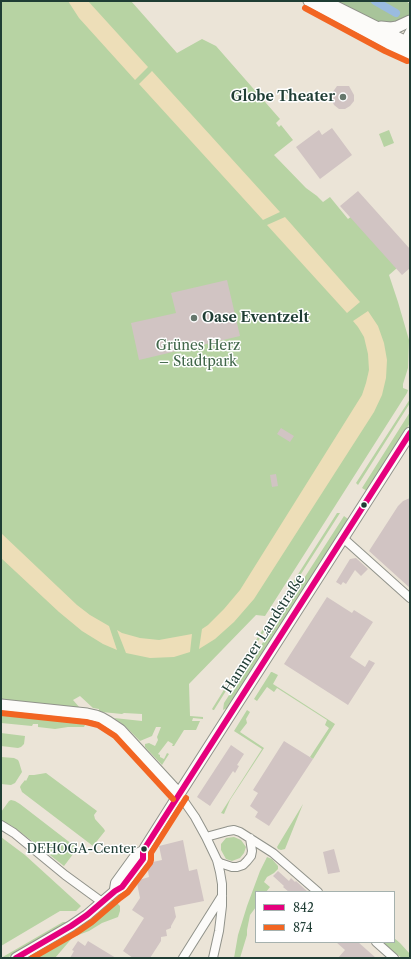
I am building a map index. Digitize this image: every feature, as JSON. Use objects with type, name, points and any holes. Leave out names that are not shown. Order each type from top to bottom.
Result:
[{"type":"main road","points":[[309,1],[406,47]]},
{"type":"main road","points":[[324,1],[372,26],[406,47]]},
{"type":"main road","points":[[372,26],[397,28],[410,21]]},
{"type":"main road","name":"Hammer Landstraße","points":[[179,794],[410,433]]},
{"type":"main road","points":[[1,705],[86,714],[101,718],[120,730],[179,794]]},
{"type":"street","points":[[406,47],[410,31]]},
{"type":"street","points":[[343,538],[410,598]]},
{"type":"street","points":[[179,794],[195,817],[206,837],[216,860],[222,884],[221,918],[213,958]]},
{"type":"street","name":"Hammer Landstraße","points":[[16,958],[71,926],[122,887],[143,859],[143,851],[179,794]]},
{"type":"street","points":[[1,826],[9,829],[65,875],[102,902]]},
{"type":"street","points":[[206,837],[220,832],[234,830],[240,832],[273,853],[317,891]]},
{"type":"street","points":[[216,860],[232,867],[243,865],[247,861],[252,851],[250,838]]},
{"type":"street","points":[[182,958],[222,896]]},
{"type":"street","points":[[377,943],[394,958]]},
{"type":"green space","name":"Grünes Herz – Stadtpark","points":[[1,1],[131,1],[177,53],[202,39],[216,46],[280,119],[276,123],[279,127],[281,125],[293,140],[274,155],[306,188],[323,202],[330,197],[348,219],[353,215],[397,268],[389,275],[409,340],[408,368],[403,384],[403,388],[408,390],[407,393],[265,616],[256,615],[189,684],[190,716],[203,717],[203,719],[193,718],[192,721],[200,721],[196,730],[184,730],[174,746],[172,746],[173,744],[168,741],[158,754],[164,759],[167,753],[169,754],[162,765],[145,747],[145,744],[149,743],[155,746],[161,727],[156,727],[152,736],[140,741],[125,726],[114,718],[142,721],[142,714],[102,712],[99,711],[99,709],[93,708],[80,696],[73,700],[80,708],[1,700]]},
{"type":"green space","points":[[332,1],[371,1],[395,15],[397,11],[380,1],[406,1],[410,4],[410,15],[394,24],[376,22]]},
{"type":"green space","points":[[389,130],[394,143],[384,147],[379,134]]},
{"type":"green space","points":[[410,399],[410,403],[358,485],[356,483]]},
{"type":"green space","points":[[410,412],[410,423],[367,491],[362,488]]},
{"type":"green space","points":[[337,513],[340,513],[246,660],[244,659]]},
{"type":"green space","points":[[344,516],[348,519],[229,707],[223,710],[224,703]]},
{"type":"green space","points":[[242,661],[244,662],[213,710],[212,709]]},
{"type":"green space","points":[[271,672],[278,675],[273,684],[335,724],[313,759],[310,757],[329,728],[325,725],[327,720],[277,688],[274,692],[267,687],[257,701],[254,699]]},
{"type":"green space","points":[[1,709],[86,719],[91,721],[91,724],[64,718],[1,711]]},
{"type":"green space","points":[[247,710],[250,712],[246,719],[247,723],[240,732],[264,748],[230,800],[224,814],[221,813],[262,749],[234,731]]},
{"type":"green space","points":[[1,714],[66,721],[85,725],[84,727],[55,729],[38,727],[38,724],[33,724],[32,726],[1,723]]},
{"type":"green space","points":[[100,725],[113,733],[123,742],[158,778],[156,780],[118,740],[98,727]]},
{"type":"green space","points":[[1,733],[25,736],[24,744],[18,748],[1,746]]},
{"type":"green space","points":[[1,757],[14,758],[19,762],[22,772],[15,783],[11,785],[1,784]]},
{"type":"green space","points":[[46,773],[97,811],[94,815],[95,819],[105,831],[93,846],[22,792],[20,787],[29,775]]},
{"type":"green space","points":[[11,800],[20,804],[77,848],[64,866],[12,826],[1,821],[1,812]]},
{"type":"green space","points":[[303,804],[285,849],[278,849],[277,847]]},
{"type":"green space","points":[[1,837],[25,855],[81,906],[76,911],[60,911],[1,946]]},
{"type":"green space","points":[[234,837],[241,840],[246,847],[240,858],[232,861],[226,859],[221,850],[221,844],[226,838]]},
{"type":"green space","points":[[267,857],[272,859],[278,866],[278,869],[267,877],[264,882],[270,887],[267,891],[255,891],[255,908],[250,915],[247,935],[240,958],[234,958],[238,935],[260,871]]},
{"type":"green space","points":[[116,902],[120,906],[118,917],[73,937],[55,958],[29,958],[96,917]]},
{"type":"green space","points":[[63,922],[67,922],[7,958],[1,958]]},
{"type":"green space","points":[[395,939],[410,954],[410,958],[402,958],[384,945],[384,943],[395,943]]},
{"type":"sand","points":[[68,1],[88,1],[148,67],[135,80],[79,18]]},
{"type":"sand","points":[[152,71],[280,212],[263,220],[139,84]]},
{"type":"sand","points":[[285,217],[360,302],[347,313],[267,225]]},
{"type":"sand","points":[[368,311],[378,326],[384,343],[387,360],[386,378],[382,395],[374,412],[254,599],[234,622],[215,639],[199,649],[202,629],[224,609],[240,590],[362,395],[369,370],[368,354],[364,337],[353,321]]},
{"type":"sand","points":[[1,533],[77,605],[90,615],[109,626],[117,650],[103,644],[82,631],[59,612],[1,558]]},
{"type":"sand","points":[[117,630],[140,638],[159,640],[192,634],[190,652],[174,657],[150,658],[126,653]]},
{"type":"building","name":"Globe Theater","points":[[337,86],[349,86],[354,95],[354,101],[345,109],[339,109],[334,105],[330,96]]},
{"type":"building","points":[[332,128],[352,155],[320,179],[296,147],[319,130],[322,135]]},
{"type":"building","points":[[358,191],[410,249],[410,268],[402,275],[340,206]]},
{"type":"building","name":"Oase Eventzelt","points":[[227,280],[240,336],[139,360],[131,323],[176,313],[171,293]]},
{"type":"building","points":[[281,428],[294,436],[290,442],[277,434]]},
{"type":"building","points":[[276,474],[278,486],[272,487],[270,475]]},
{"type":"building","points":[[410,498],[410,588],[369,551],[398,506],[403,501]]},
{"type":"building","points":[[356,558],[368,569],[361,576],[355,570],[346,584],[343,582],[341,585],[336,582],[350,559]]},
{"type":"building","points":[[327,597],[352,613],[354,610],[373,622],[350,657],[365,667],[369,660],[375,663],[348,705],[284,664]]},
{"type":"building","points":[[284,741],[313,759],[269,826],[255,817],[258,812],[250,806],[258,793],[253,790]]},
{"type":"building","points":[[231,745],[244,754],[237,765],[239,766],[235,773],[233,771],[210,806],[197,797]]},
{"type":"building","points":[[183,840],[189,871],[197,869],[204,901],[174,907],[176,917],[171,928],[166,930],[167,936],[161,937],[161,941],[150,958],[133,958],[123,951],[144,918],[132,910],[140,898],[137,883],[139,880],[149,877],[148,863],[162,860],[159,846]]},
{"type":"building","points":[[334,849],[340,872],[328,874],[323,852]]},
{"type":"building","points":[[278,871],[289,881],[291,878],[295,882],[296,881],[307,891],[288,891],[273,876]]},
{"type":"building","points":[[78,941],[85,946],[88,941],[116,958],[70,958],[74,951],[72,950]]},
{"type":"building","points":[[337,943],[359,943],[376,958],[338,958],[345,950]]},
{"type":"waterway","points":[[375,1],[396,13]]},
{"type":"transit line","name":"874","points":[[305,8],[385,51],[407,61]]},
{"type":"transit line","name":"842","points":[[16,958],[71,926],[122,887],[143,859],[143,851],[410,433]]},
{"type":"transit line","name":"874","points":[[1,713],[86,722],[98,725],[115,736],[173,799]]},
{"type":"transit line","name":"874","points":[[32,958],[76,933],[92,922],[128,892],[150,863],[151,853],[186,798]]},
{"type":"place","name":"Globe Theater","points":[[343,97]]},
{"type":"place","name":"Oase Eventzelt","points":[[194,318]]},
{"type":"place","name":"DEHOGA-Center","points":[[144,849]]}]
